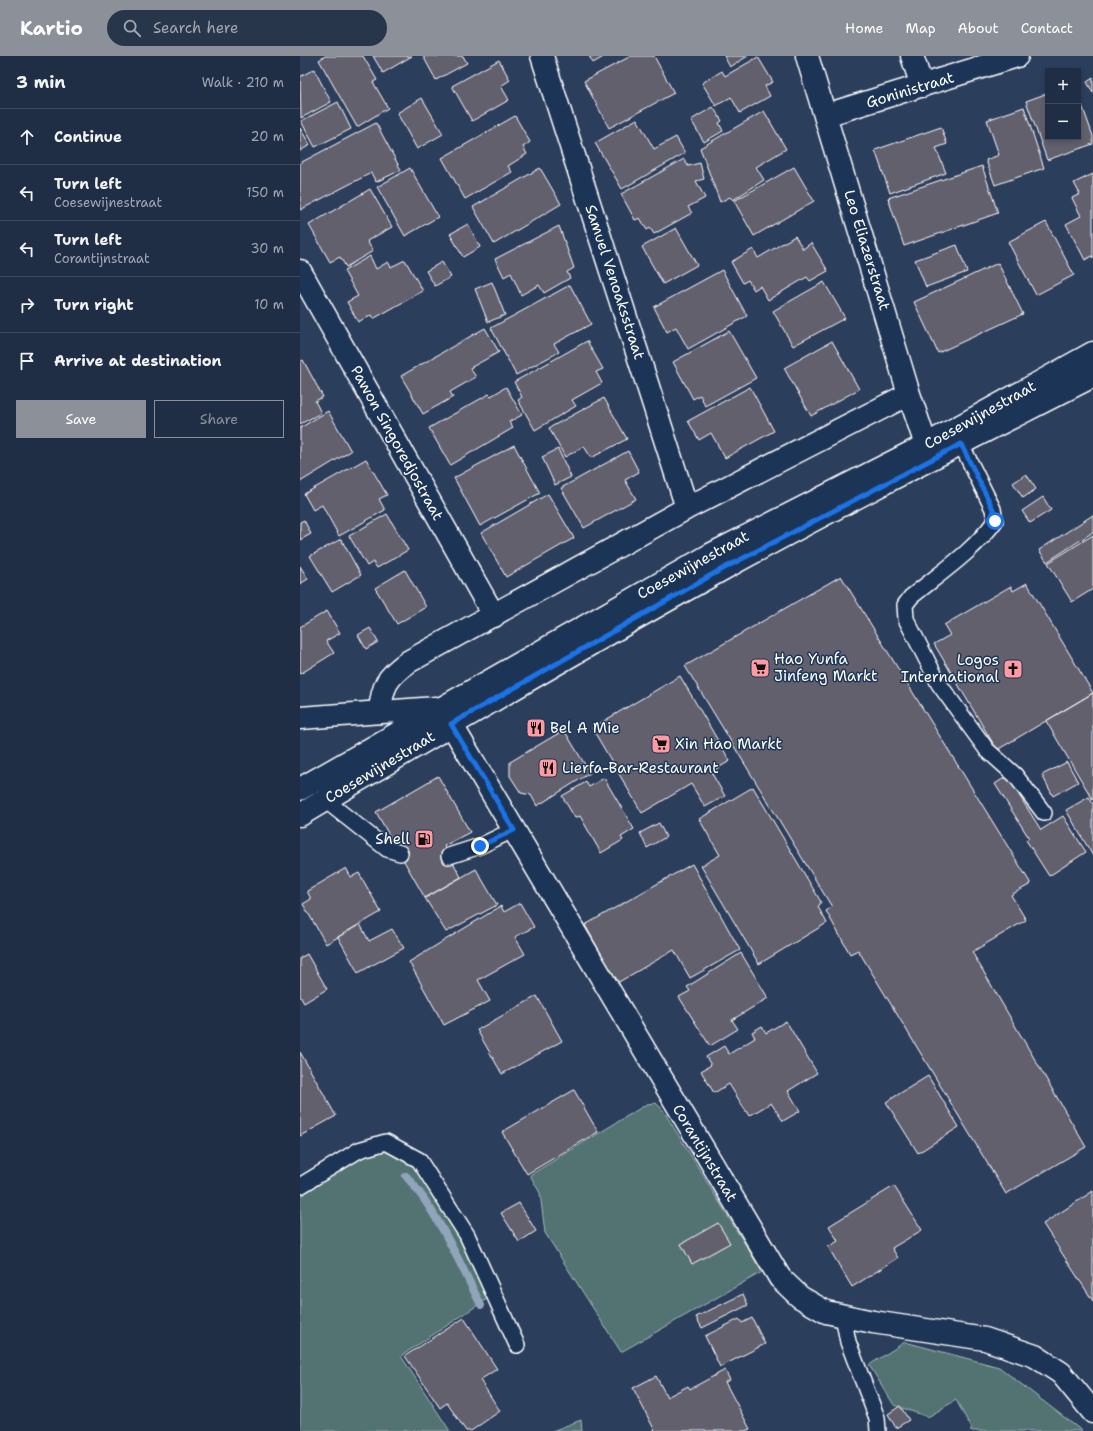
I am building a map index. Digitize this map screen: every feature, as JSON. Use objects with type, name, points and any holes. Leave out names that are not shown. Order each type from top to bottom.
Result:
[{"type":"street","name":"Samuel Venoaksstraat","points":[[542,56],[687,508]]},
{"type":"street","name":"Leo Eliazerstraat","points":[[807,56],[909,394],[926,445]]},
{"type":"street","points":[[912,56],[922,86]]},
{"type":"street","name":"Goninistraat","points":[[826,115],[1017,56]]},
{"type":"street","name":"Pawon Singoredjostraat","points":[[300,271],[494,616]]},
{"type":"street","name":"Coesewijnestraat","points":[[300,815],[325,800],[447,716],[710,554],[926,445],[1093,353]]},
{"type":"street","name":"Coesewijnestraat","points":[[300,789],[447,716],[715,573],[1093,376]]},
{"type":"street","points":[[380,712],[381,694],[394,672],[408,662],[494,616],[687,508],[909,394]]},
{"type":"street","points":[[300,718],[380,712],[447,716]]},
{"type":"street","name":"Corantijnstraat","points":[[447,716],[780,1278],[800,1297],[826,1312],[984,1339],[1035,1356],[1061,1373],[1093,1412]]},
{"type":"lane","points":[[961,444],[993,509],[995,521],[987,533],[970,549],[911,597],[905,605],[906,619],[940,684],[969,726],[987,750],[1015,774],[1044,813]]},
{"type":"lane","points":[[325,800],[387,849],[400,853]]},
{"type":"lane","points":[[449,856],[480,846],[514,830]]},
{"type":"lane","points":[[300,1186],[359,1150],[386,1142],[419,1160],[467,1235],[517,1345]]},
{"type":"lane","points":[[843,1316],[848,1342],[877,1418],[878,1431]]},
{"type":"green space","points":[[656,1103],[663,1110],[762,1272],[621,1352],[545,1233],[540,1193],[530,1175],[647,1104]]},
{"type":"green space","points":[[386,1151],[402,1156],[419,1169],[438,1199],[464,1246],[487,1299],[401,1356],[450,1431],[300,1431],[300,1196],[370,1153]]},
{"type":"green space","points":[[905,1342],[999,1367],[1082,1431],[970,1431],[972,1429],[956,1400],[928,1417],[894,1405],[869,1365]]},
{"type":"green space","points":[[581,1420],[582,1431],[552,1431]]},
{"type":"building","points":[[325,56],[363,56],[377,80],[373,82],[388,108],[357,127],[319,60]]},
{"type":"building","points":[[373,56],[412,56],[383,73]]},
{"type":"building","points":[[423,56],[463,56],[467,63],[436,80]]},
{"type":"building","points":[[589,56],[605,56],[593,63]]},
{"type":"building","points":[[631,56],[654,56],[674,93],[609,128],[584,81]]},
{"type":"building","points":[[724,56],[748,56],[730,67]]},
{"type":"building","points":[[758,57],[773,82],[765,86],[770,96],[740,113],[731,97],[716,106],[702,83],[722,71],[725,76]]},
{"type":"building","points":[[499,60],[510,80],[501,86],[509,100],[472,121],[452,86]]},
{"type":"building","points":[[314,69],[331,102],[301,118],[300,77]]},
{"type":"building","points":[[1093,78],[1093,93],[1087,82]]},
{"type":"building","points":[[1045,94],[1045,140],[1081,140],[1081,102],[1093,136],[1093,144],[1047,160],[1026,101]]},
{"type":"building","points":[[422,98],[443,134],[417,149],[397,113]]},
{"type":"building","points":[[338,102],[351,129],[315,147],[301,121]]},
{"type":"building","points":[[713,107],[722,121],[719,123],[723,131],[704,142],[691,120]]},
{"type":"building","points":[[1024,107],[1044,168],[995,185],[986,160],[999,155],[987,120]]},
{"type":"building","points":[[764,111],[786,149],[756,167],[764,180],[733,200],[730,197],[720,202],[700,148]]},
{"type":"building","points":[[515,116],[530,142],[523,147],[527,154],[508,166],[512,172],[465,199],[442,158]]},
{"type":"building","points":[[637,119],[654,149],[676,137],[685,153],[622,189],[595,143]]},
{"type":"building","points":[[376,123],[401,170],[376,182],[371,173],[300,210],[300,163]]},
{"type":"building","points":[[941,127],[947,144],[936,148],[946,173],[890,193],[875,150]]},
{"type":"building","points":[[300,128],[310,145],[300,151]]},
{"type":"building","points":[[684,159],[688,166],[700,163],[704,179],[696,181],[705,198],[688,207],[692,213],[654,234],[650,228],[647,230],[640,218],[635,220],[621,194]]},
{"type":"building","points":[[982,166],[998,213],[904,246],[888,198]]},
{"type":"building","points":[[794,167],[814,201],[754,236],[734,201]]},
{"type":"building","points":[[410,168],[438,217],[405,236],[377,187]]},
{"type":"building","points":[[540,168],[561,204],[494,244],[473,207]]},
{"type":"building","points":[[1093,174],[1093,258],[1092,256],[1085,260],[1066,224],[1081,216],[1072,198],[1080,194],[1074,183]]},
{"type":"building","points":[[370,189],[392,227],[367,241],[373,251],[346,267],[340,257],[330,262],[309,225]]},
{"type":"building","points":[[1046,222],[1074,275],[1036,295],[1008,242]]},
{"type":"building","points":[[468,224],[480,247],[463,257],[450,234]]},
{"type":"building","points":[[559,226],[574,268],[567,272],[570,278],[544,293],[539,285],[521,295],[511,273],[504,277],[495,259]]},
{"type":"building","points":[[676,228],[697,265],[663,284],[642,247]]},
{"type":"building","points":[[795,236],[803,249],[811,243],[828,271],[810,281],[807,277],[768,300],[760,286],[754,290],[748,280],[743,283],[731,262],[753,249],[758,258]]},
{"type":"building","points":[[957,245],[967,272],[926,287],[915,260]]},
{"type":"building","points":[[370,256],[376,269],[388,262],[391,267],[405,260],[423,291],[373,319],[371,315],[358,322],[347,302],[358,296],[344,271]]},
{"type":"building","points":[[442,262],[451,277],[435,286],[426,271]]},
{"type":"building","points":[[998,263],[1023,314],[938,353],[914,302]]},
{"type":"building","points":[[722,270],[747,316],[688,349],[676,327],[667,332],[654,307]]},
{"type":"building","points":[[492,282],[505,315],[488,322],[475,289]]},
{"type":"building","points":[[824,282],[845,318],[793,346],[773,311]]},
{"type":"building","points":[[570,285],[591,324],[554,344],[559,352],[516,375],[491,328]]},
{"type":"building","points":[[485,328],[499,352],[470,368],[476,377],[450,392],[453,397],[423,414],[401,376]]},
{"type":"building","points":[[729,331],[756,378],[705,406],[700,395],[693,399],[673,362]]},
{"type":"building","points":[[587,341],[603,369],[596,372],[602,383],[572,400],[576,406],[535,430],[518,400],[522,397],[514,382]]},
{"type":"building","points":[[832,341],[859,389],[811,416],[784,368]]},
{"type":"building","points":[[303,360],[323,397],[315,401],[321,413],[300,424],[300,362]]},
{"type":"building","points":[[506,387],[522,415],[509,422],[513,428],[450,465],[429,428],[489,394],[491,396]]},
{"type":"building","points":[[750,387],[774,431],[725,458],[711,433],[699,440],[688,421]]},
{"type":"building","points":[[604,398],[627,439],[591,458],[584,446],[565,457],[549,428]]},
{"type":"building","points":[[328,411],[351,451],[300,482],[300,428]]},
{"type":"building","points":[[514,445],[540,493],[480,526],[454,478]]},
{"type":"building","points":[[558,449],[571,477],[555,485],[542,457]]},
{"type":"building","points":[[628,451],[639,472],[625,480],[636,499],[584,528],[561,488]]},
{"type":"building","points":[[366,459],[387,495],[379,499],[385,510],[339,536],[322,505],[313,510],[304,494]]},
{"type":"building","points":[[1026,474],[1036,489],[1023,498],[1013,483]]},
{"type":"building","points":[[548,494],[574,538],[506,577],[481,533]]},
{"type":"building","points":[[1043,497],[1051,510],[1030,523],[1022,511]]},
{"type":"building","points":[[387,514],[408,550],[377,568],[373,562],[367,566],[349,536]]},
{"type":"building","points":[[1093,515],[1093,532],[1047,562],[1039,550]]},
{"type":"building","points":[[304,520],[311,534],[300,540],[300,522]]},
{"type":"building","points":[[1093,535],[1093,589],[1072,602],[1048,563]]},
{"type":"building","points":[[341,539],[361,575],[332,592],[310,556]]},
{"type":"building","points":[[300,566],[308,579],[300,584]]},
{"type":"building","points":[[405,570],[426,607],[397,624],[375,588]]},
{"type":"building","points":[[841,576],[1031,884],[1011,895],[1026,920],[972,952],[1086,1147],[1006,1194],[858,950],[850,954],[826,911],[832,907],[685,666]]},
{"type":"building","name":"Logos International","points":[[1027,583],[1093,693],[997,750],[934,644],[950,635],[944,625],[1011,586],[1013,591]]},
{"type":"building","points":[[327,611],[340,633],[326,641],[334,653],[300,674],[300,627]]},
{"type":"building","points":[[370,628],[378,642],[366,649],[358,635]]},
{"type":"building","name":"Xin Hao Markt","points":[[680,676],[730,761],[711,772],[725,796],[705,807],[691,784],[642,813],[592,728]]},
{"type":"building","points":[[1093,693],[1093,800],[1046,721]]},
{"type":"building","name":"Lierfa-Bar-Restaurant","points":[[564,730],[590,773],[537,806],[531,795],[521,793],[510,776],[510,762]]},
{"type":"building","points":[[1067,762],[1078,782],[1053,796],[1042,775]]},
{"type":"building","name":"Shell","points":[[438,776],[470,832],[444,846],[461,877],[425,898],[376,812]]},
{"type":"building","points":[[1007,776],[1041,830],[1063,816],[1086,852],[1049,876],[1026,840],[1029,838],[995,784]]},
{"type":"building","points":[[604,778],[634,829],[621,837],[623,840],[601,853],[580,816],[575,818],[562,796],[586,782],[589,787]]},
{"type":"building","points":[[753,787],[821,902],[818,907],[827,923],[759,964],[701,866],[720,855],[699,819]]},
{"type":"building","points":[[1089,797],[1093,804],[1093,856],[1066,810]]},
{"type":"building","points":[[659,823],[666,837],[647,848],[640,833]]},
{"type":"building","points":[[692,864],[740,950],[690,978],[674,950],[617,983],[585,925]]},
{"type":"building","points":[[346,868],[351,877],[359,873],[381,912],[326,944],[303,904],[311,899],[307,891]]},
{"type":"building","points":[[476,869],[497,905],[446,932],[425,898]]},
{"type":"building","points":[[520,903],[534,927],[515,937],[525,954],[478,980],[490,1001],[444,1025],[409,962],[501,906],[504,912]]},
{"type":"building","points":[[360,924],[369,941],[392,929],[404,948],[358,973],[338,937]]},
{"type":"building","points":[[741,953],[768,998],[732,1020],[738,1029],[710,1046],[679,997],[690,991],[687,987]]},
{"type":"building","points":[[307,954],[327,989],[304,1003],[300,996],[300,958]]},
{"type":"building","points":[[537,996],[562,1041],[502,1074],[477,1030]]},
{"type":"building","points":[[786,1021],[817,1073],[788,1091],[800,1111],[783,1121],[771,1103],[749,1116],[729,1084],[714,1093],[701,1071],[711,1065],[706,1057],[724,1046],[729,1054],[755,1038],[752,1032],[762,1026],[766,1033]]},
{"type":"building","points":[[300,1052],[336,1116],[300,1136]]},
{"type":"building","points":[[928,1076],[959,1127],[918,1153],[886,1102]]},
{"type":"building","points":[[574,1090],[598,1132],[527,1174],[502,1132]]},
{"type":"building","points":[[894,1186],[922,1230],[892,1248],[898,1258],[852,1287],[828,1247],[838,1241],[829,1226]]},
{"type":"building","points":[[1093,1191],[1093,1301],[1043,1224]]},
{"type":"building","points":[[519,1203],[536,1231],[519,1242],[501,1213]]},
{"type":"building","points":[[718,1223],[730,1243],[692,1264],[681,1244]]},
{"type":"building","points":[[743,1294],[748,1305],[702,1328],[696,1317]]},
{"type":"building","points":[[464,1318],[497,1369],[480,1380],[500,1411],[471,1431],[466,1431],[447,1403],[440,1408],[405,1356]]},
{"type":"building","points":[[752,1318],[765,1344],[720,1367],[705,1336],[739,1319],[742,1323]]},
{"type":"building","points":[[725,1370],[730,1380],[725,1382],[750,1429],[745,1431],[655,1431],[633,1388],[656,1376],[667,1397],[688,1386],[690,1389]]},
{"type":"building","points":[[900,1406],[909,1420],[896,1428],[888,1414]]},
{"type":"waterway","points":[[406,1176],[438,1221],[481,1305]]},
{"type":"place","name":"Hao Yunfa Jinfeng Markt","points":[[760,668]]},
{"type":"place","name":"Logos International","points":[[1013,669]]},
{"type":"place","name":"Bel A Mie","points":[[536,728]]},
{"type":"place","name":"Xin Hao Markt","points":[[661,744]]},
{"type":"place","name":"Lierfa-Bar-Restaurant","points":[[548,768]]},
{"type":"place","name":"Shell","points":[[424,839]]},
{"type":"route","points":[[480,846],[514,830],[451,724],[715,573],[961,444],[993,509],[995,521]]}]
